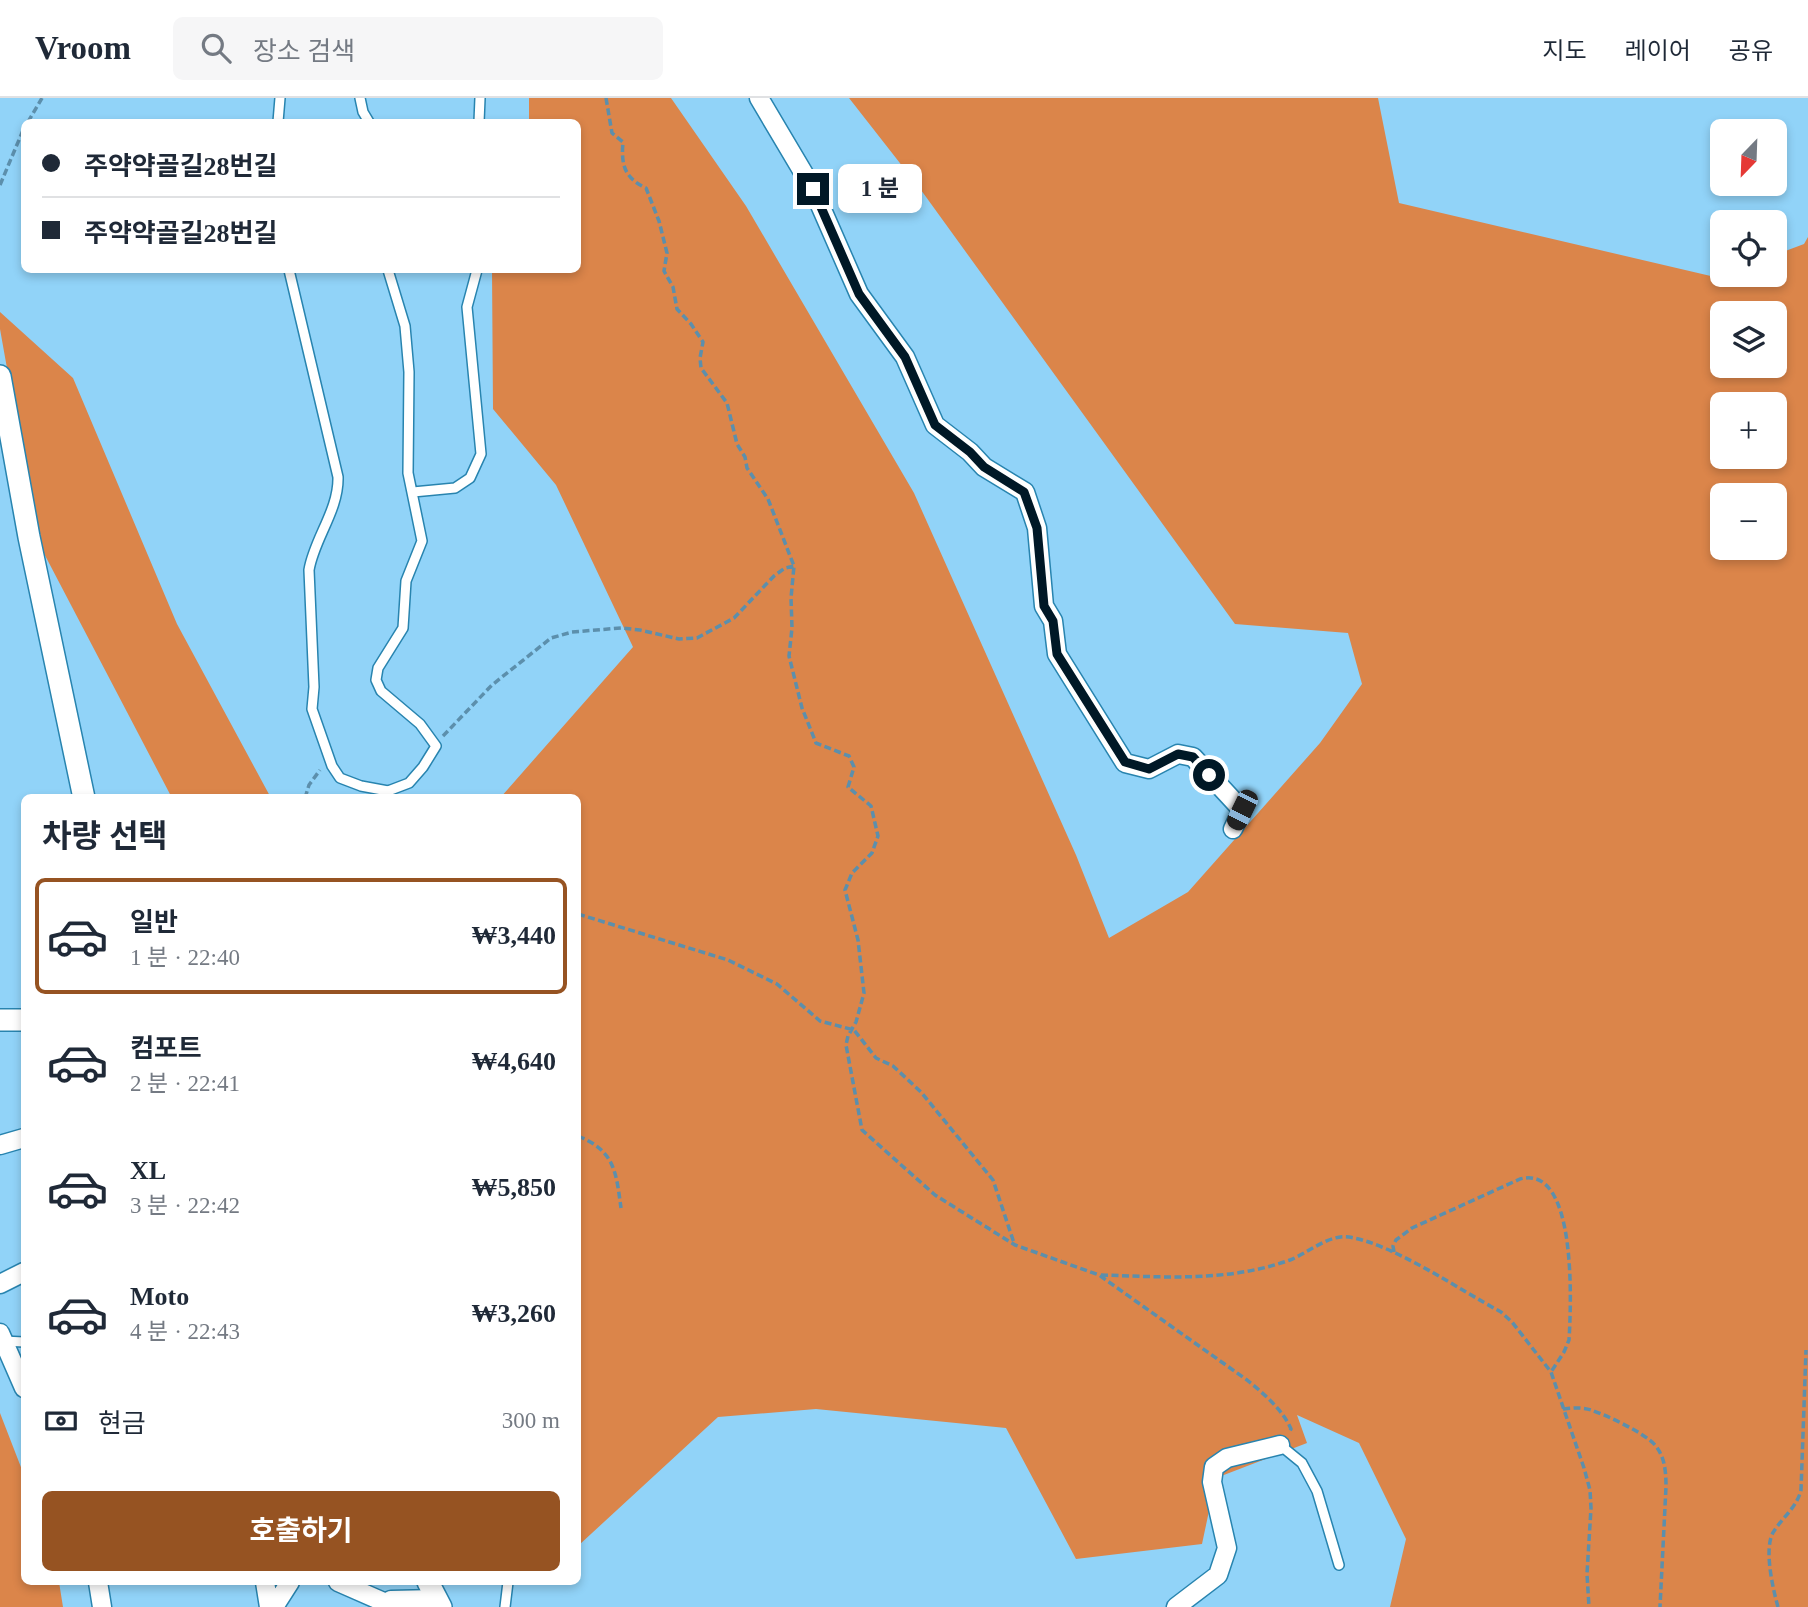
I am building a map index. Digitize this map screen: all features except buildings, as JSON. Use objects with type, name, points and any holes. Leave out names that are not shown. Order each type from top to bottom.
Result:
[{"type":"street","points":[[758,98],[813,189],[859,294],[905,357],[935,425],[970,452],[984,467],[1024,492],[1037,528],[1044,606],[1053,621],[1057,654],[1125,762],[1149,769],[1178,754],[1193,757],[1242,810],[1233,829]]},
{"type":"street","points":[[0,376],[29,537],[82,794]]},
{"type":"street","points":[[0,1145],[21,1139]]},
{"type":"street","points":[[0,1284],[21,1274]]},
{"type":"street","points":[[1,1337],[21,1381]]},
{"type":"street","points":[[1176,1607],[1218,1575],[1227,1548],[1212,1482],[1214,1467],[1227,1458],[1280,1446]]},
{"type":"street","points":[[98,1585],[102,1607]]},
{"type":"street","points":[[266,1585],[272,1607]]},
{"type":"street","points":[[272,1607],[288,1585]]},
{"type":"street","points":[[344,1585],[385,1605],[391,1600],[435,1596]]},
{"type":"lane","points":[[278,119],[280,98]]},
{"type":"lane","points":[[360,98],[367,119]]},
{"type":"lane","points":[[479,119],[480,98]]},
{"type":"lane","points":[[290,273],[338,477],[336,495],[312,554],[309,570],[314,687],[312,709],[332,766],[340,778],[361,786],[388,791],[409,783],[436,746],[420,724],[381,691],[376,680],[378,668],[402,628],[406,581],[422,541],[408,472],[405,326],[389,273]]},
{"type":"lane","points":[[413,492],[454,488],[470,478],[481,454],[467,307],[476,273]]},
{"type":"lane","points":[[1,1337],[21,1341]]},
{"type":"lane","points":[[1280,1446],[1302,1463],[1317,1491],[1339,1565]]},
{"type":"lane","points":[[505,1607],[508,1585]]},
{"type":"path","points":[[29,119],[42,98]]},
{"type":"path","points":[[606,98],[612,133],[623,142],[621,162],[635,183],[646,188],[655,210],[667,254],[664,271],[673,287],[677,309],[703,342],[701,368],[727,403],[737,444],[745,457],[747,468],[768,499],[794,566],[789,656],[806,719],[816,743],[849,756],[854,766],[848,786],[871,806],[878,835],[872,853],[852,873],[845,890],[858,940],[864,993],[854,1030],[848,1036],[846,1045],[862,1130],[950,1206],[1015,1245],[1099,1275],[1259,1390],[1289,1424],[1289,1433],[1280,1446]]},
{"type":"path","points":[[0,185],[21,135]]},
{"type":"path","points":[[436,746],[492,685],[551,638],[572,632],[621,628],[639,629],[679,639],[697,638],[734,618],[774,576],[785,568],[794,566]]},
{"type":"path","points":[[306,794],[318,771]]},
{"type":"path","points":[[581,915],[728,960],[777,985],[820,1021],[854,1030],[876,1058],[893,1066],[921,1092],[993,1180],[1015,1245]]},
{"type":"path","points":[[581,1138],[610,1158],[617,1180],[621,1208]]},
{"type":"path","points":[[1394,1252],[1396,1240],[1412,1228],[1520,1179],[1533,1177],[1541,1181],[1560,1206],[1569,1250],[1569,1340],[1551,1372]]},
{"type":"path","points":[[1099,1275],[1222,1276],[1288,1261],[1342,1236],[1359,1239],[1394,1252],[1501,1312],[1551,1372],[1590,1490],[1587,1574],[1589,1607]]},
{"type":"path","points":[[1778,1607],[1769,1545],[1773,1532],[1796,1503],[1801,1490],[1806,1350]]},
{"type":"path","points":[[1563,1409],[1592,1410],[1646,1438],[1660,1453],[1666,1472],[1660,1607]]},
{"type":"shaded area","points":[[529,98],[671,98],[746,206],[914,493],[1076,855],[1109,938],[1188,892],[1320,743],[1362,684],[1348,633],[1235,624],[921,190],[849,98],[1378,98],[1399,203],[1710,276],[1710,287],[1787,287],[1787,250],[1804,244],[1808,237],[1808,1607],[1390,1607],[1406,1539],[1359,1443],[1297,1415],[1307,1443],[1216,1478],[1202,1544],[1076,1559],[1006,1428],[816,1409],[718,1417],[581,1543],[581,794],[504,794],[633,647],[556,485],[493,409],[492,273],[581,273],[581,119],[529,119]]},
{"type":"shaded area","points":[[0,312],[73,378],[177,624],[269,794],[170,794],[38,542],[0,329]]},
{"type":"shaded area","points":[[0,1413],[21,1467],[21,1585],[59,1585],[63,1607],[0,1607]]},
{"type":"route","points":[[813,189],[859,294],[905,357],[935,425],[970,452],[984,467],[1024,492],[1037,528],[1044,606],[1053,621],[1057,654],[1125,762],[1149,769],[1178,754],[1193,757],[1209,775]]}]
